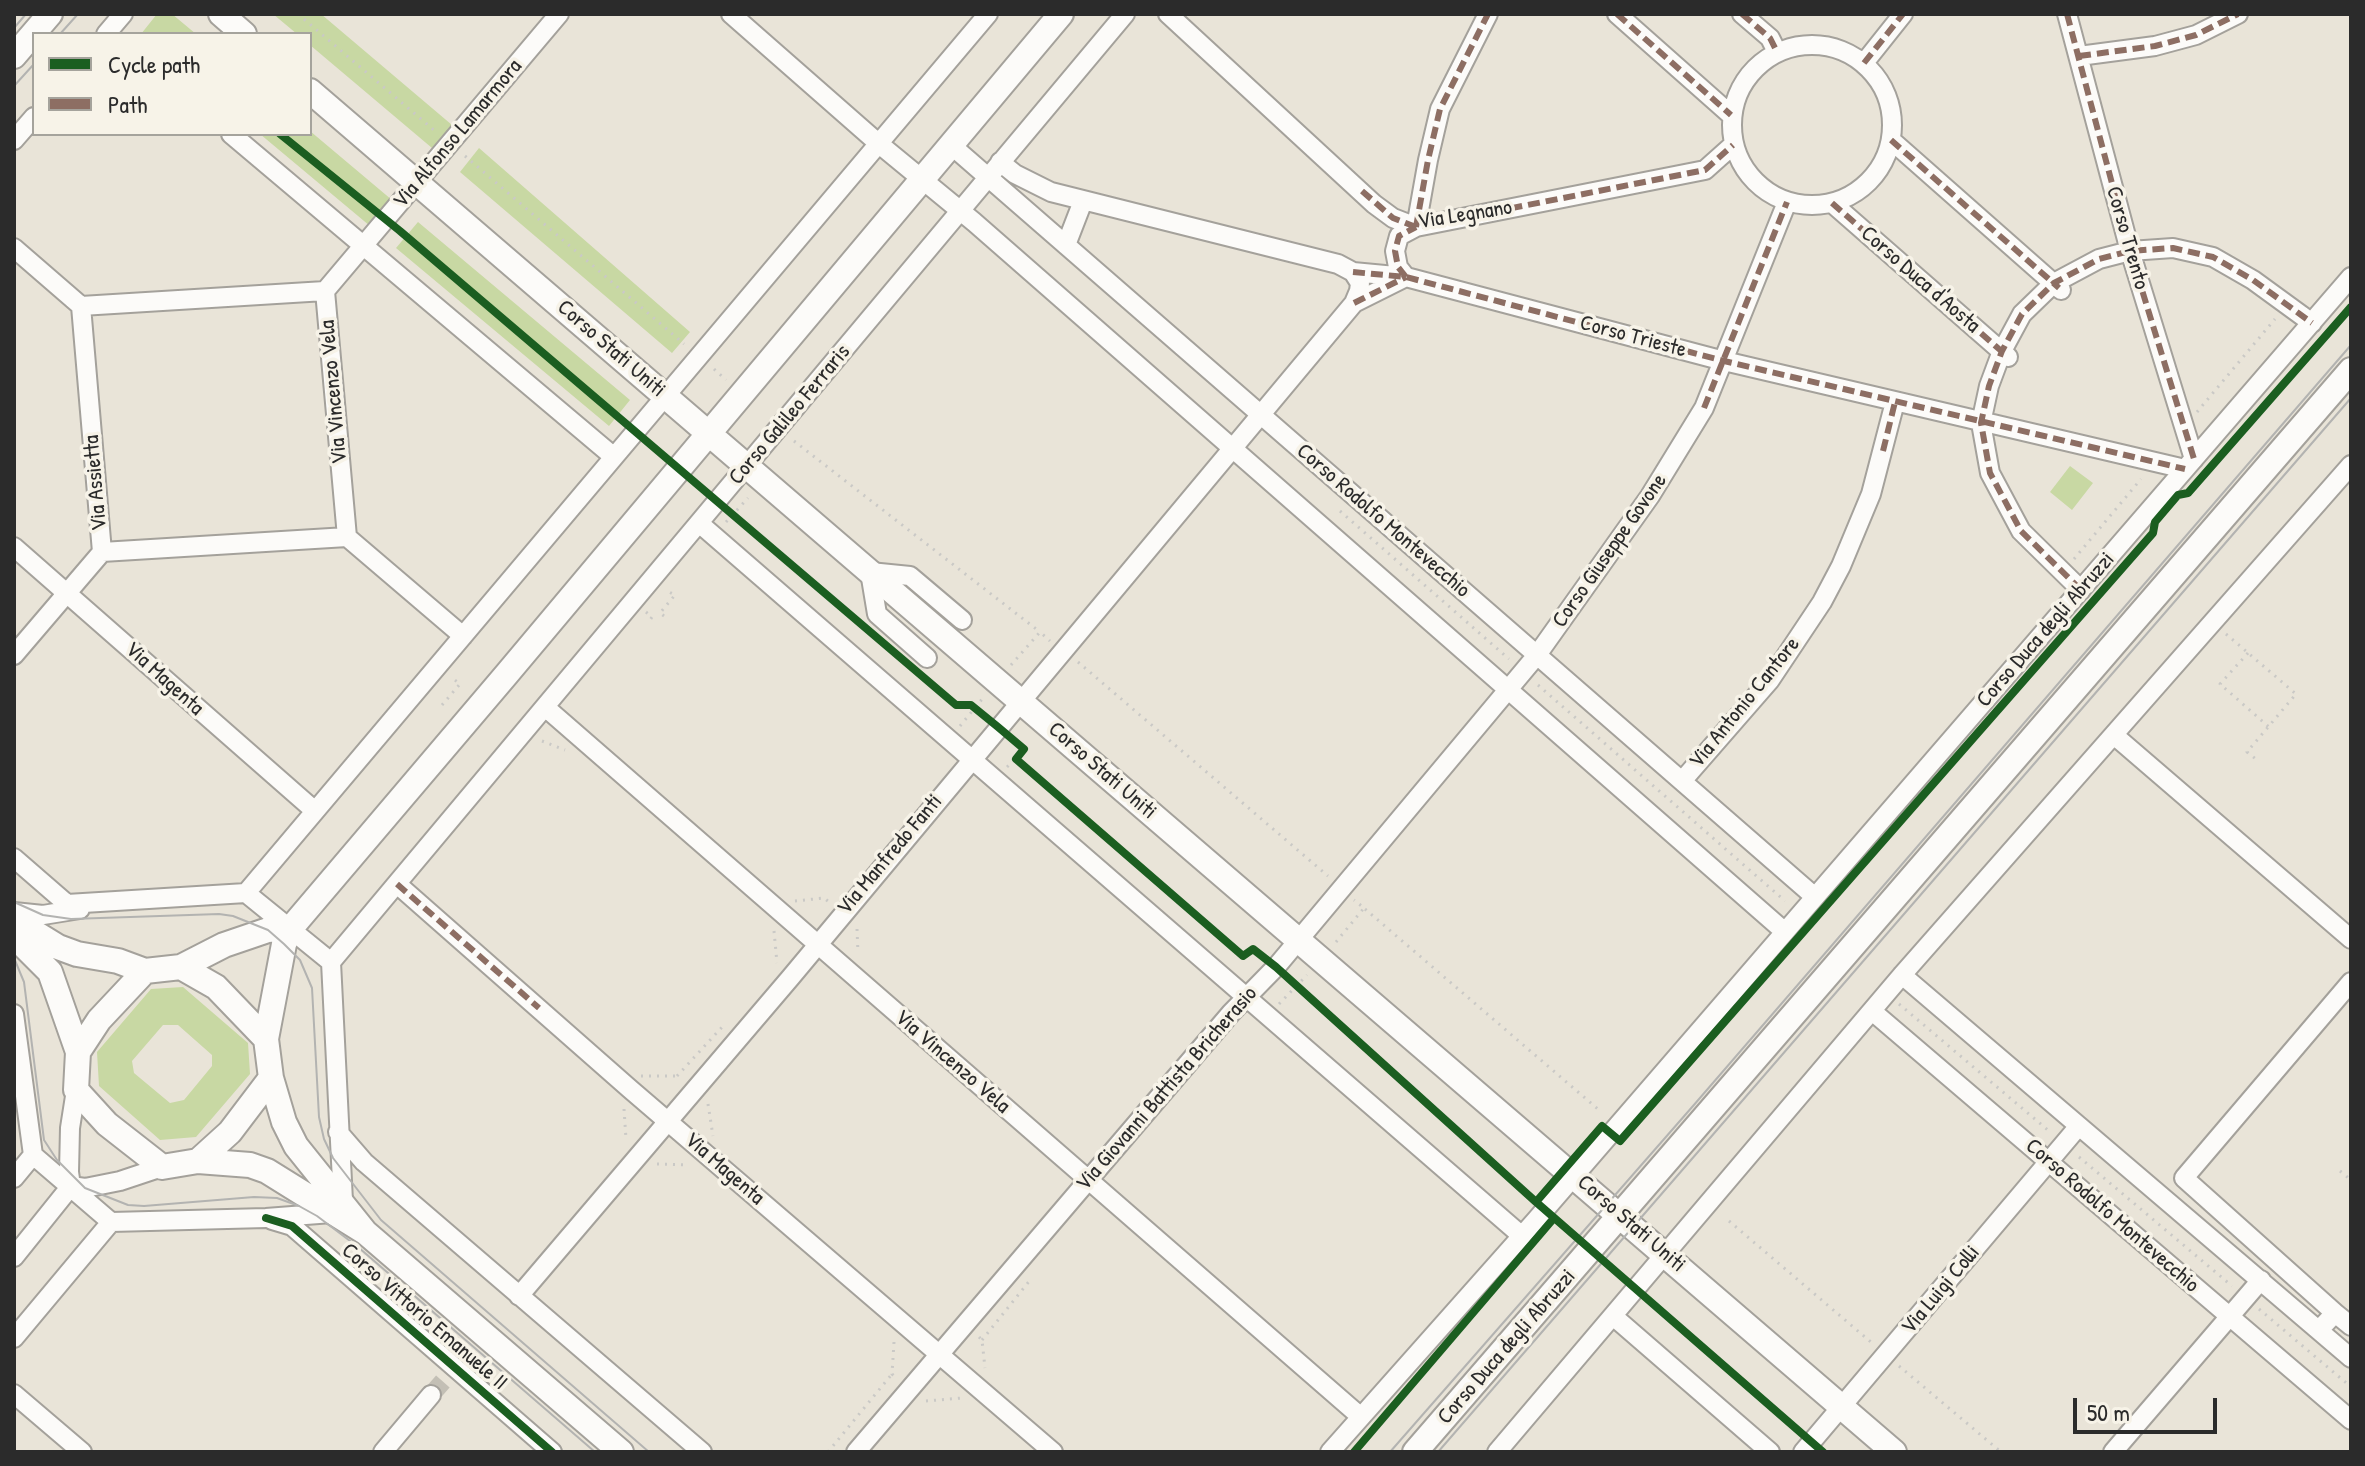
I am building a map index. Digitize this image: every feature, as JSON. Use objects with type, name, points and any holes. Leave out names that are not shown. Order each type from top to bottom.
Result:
[{"type":"main road","points":[[35,32],[50,14]]},
{"type":"main road","points":[[221,14],[242,32]]},
{"type":"main road","points":[[14,936],[50,972],[78,1052],[76,1090],[107,1124],[162,1167],[198,1161],[230,1132],[271,1078],[266,1039],[284,944],[291,928],[1061,14]]},
{"type":"main road","points":[[14,56],[32,35]]},
{"type":"main road","name":"Corso Stati Uniti","points":[[312,93],[1894,1452]]},
{"type":"main road","name":"Corso Duca degli Abruzzi","points":[[1415,1452],[2351,370]]},
{"type":"main road","points":[[14,920],[67,950],[118,961],[145,971],[181,967],[224,945],[268,930],[291,928]]},
{"type":"main road","points":[[181,967],[216,987],[266,1039]]},
{"type":"main road","points":[[78,1052],[99,1020],[145,971]]},
{"type":"main road","name":"Corso Vittorio Emanuele II","points":[[271,1078],[284,1122],[296,1146],[337,1207],[621,1452]]},
{"type":"main road","name":"Corso Vittorio Emanuele II","points":[[198,1161],[250,1165],[337,1207]]},
{"type":"street","points":[[111,32],[123,14]]},
{"type":"street","name":"Via Alfonso Lamarmora","points":[[325,291],[559,14]]},
{"type":"street","name":"Corso Rodolfo Montevecchio","points":[[731,14],[878,143],[961,210],[1785,932]]},
{"type":"street","points":[[246,893],[988,14]]},
{"type":"street","name":"Corso Galileo Ferraris","points":[[331,962],[717,501],[755,473],[987,176],[1125,14]]},
{"type":"street","name":"Via Legnano","points":[[1168,14],[1393,218],[1416,227],[1705,170],[1733,145]]},
{"type":"street","points":[[1354,303],[1406,277],[1398,267],[1395,251],[1399,236],[1416,227],[1440,109],[1488,14]]},
{"type":"street","points":[[1617,14],[1731,115]]},
{"type":"street","points":[[1742,14],[1770,38],[1777,52]]},
{"type":"street","points":[[1864,63],[1903,14]]},
{"type":"street","name":"Corso Trento","points":[[2067,14],[2189,464]]},
{"type":"street","points":[[2079,56],[2155,46],[2196,35],[2238,14]]},
{"type":"street","points":[[1799,45],[1822,45],[1844,51],[1864,63],[1878,79],[1888,98],[1892,119],[1891,140],[1884,161],[1871,180],[1853,195],[1832,203],[1809,206],[1787,202],[1763,189],[1744,170],[1733,145],[1731,115],[1739,89],[1755,67],[1777,52],[1799,45]]},
{"type":"street","points":[[14,140],[32,119]]},
{"type":"street","points":[[233,136],[614,457]]},
{"type":"street","points":[[1891,140],[2058,286]]},
{"type":"street","name":"Corso Rodolfo Montevecchio","points":[[951,145],[1815,897]]},
{"type":"street","name":"Corso Trieste","points":[[1000,162],[1015,174],[1051,192],[1338,264],[1353,272],[1406,277],[1724,361],[1981,423],[2189,464]]},
{"type":"street","points":[[1066,245],[1083,201]]},
{"type":"street","name":"Corso Giuseppe Govone","points":[[1509,689],[1537,655],[1650,496],[1704,408],[1787,202]]},
{"type":"street","name":"Corso Duca d'Aosta","points":[[1832,203],[2005,354]]},
{"type":"street","points":[[14,248],[81,306]]},
{"type":"street","points":[[2081,590],[2021,531],[1990,473],[1981,423],[1989,386],[2022,314],[2099,259],[2130,251],[2173,248],[2213,257],[2253,280],[2312,323]]},
{"type":"street","points":[[1353,272],[1360,283],[1354,303]]},
{"type":"street","name":"Corso Duca degli Abruzzi","points":[[1330,1452],[1522,1236],[2351,277]]},
{"type":"street","name":"Via Vincenzo Vela","points":[[81,306],[325,291],[347,537]]},
{"type":"street","name":"Via Manfredo Fanti","points":[[519,1296],[1354,303]]},
{"type":"street","name":"Via Assietta","points":[[81,306],[102,552],[347,537]]},
{"type":"street","name":"Via Antonio Cantore","points":[[1682,781],[1770,680],[1822,602],[1871,494],[1895,402]]},
{"type":"street","points":[[1497,1452],[1902,975],[2351,465]]},
{"type":"street","points":[[699,523],[1522,1236]]},
{"type":"street","points":[[347,537],[463,636]]},
{"type":"street","name":"Via Magenta","points":[[14,547],[315,811]]},
{"type":"street","points":[[14,655],[102,552]]},
{"type":"street","points":[[927,658],[877,614],[870,572],[910,576],[962,620]]},
{"type":"street","name":"Via Giovanni Battista Bricherasio","points":[[856,1452],[1246,997],[1276,967],[1509,689]]},
{"type":"street","name":"Via Vincenzo Vela","points":[[545,707],[1361,1417]]},
{"type":"street","points":[[2115,736],[2351,939]]},
{"type":"street","points":[[14,858],[67,904],[246,893],[331,962],[338,1132],[337,1207],[266,1218],[111,1222],[33,1155],[14,1014]]},
{"type":"street","name":"Via Magenta","points":[[397,884],[1053,1452]]},
{"type":"street","points":[[14,912],[55,914],[106,902]]},
{"type":"street","name":"Corso Rodolfo Montevecchio","points":[[1902,975],[2351,1358]]},
{"type":"street","points":[[2351,982],[2184,1178],[2351,1326]]},
{"type":"street","name":"Corso Rodolfo Montevecchio","points":[[1872,1011],[2351,1420]]},
{"type":"street","points":[[14,1257],[71,1186],[70,1128],[76,1090]]},
{"type":"street","name":"Via Luigi Colli","points":[[1803,1452],[2078,1127]]},
{"type":"street","points":[[338,1132],[364,1162],[702,1452]]},
{"type":"street","points":[[14,1178],[33,1155]]},
{"type":"street","points":[[71,1186],[85,1188],[120,1181],[162,1167]]},
{"type":"street","name":"Corso Vittorio Emanuele II","points":[[266,1218],[292,1226],[449,1373],[552,1452]]},
{"type":"street","points":[[14,1338],[111,1222]]},
{"type":"street","points":[[2113,1452],[2261,1280]]},
{"type":"street","points":[[2319,1330],[2335,1313]]},
{"type":"street","points":[[1613,1316],[1770,1452]]},
{"type":"street","points":[[14,1394],[82,1452]]},
{"type":"street","points":[[383,1452],[431,1395]]},
{"type":"path","points":[[298,14],[699,357]]},
{"type":"path","points":[[793,440],[1040,632]]},
{"type":"path","points":[[714,536],[733,515],[755,473]]},
{"type":"path","points":[[717,501],[745,525]]},
{"type":"path","points":[[1330,502],[1800,914]]},
{"type":"path","points":[[654,608],[662,615],[675,595],[668,590],[661,599]]},
{"type":"path","points":[[644,610],[652,617],[650,620]]},
{"type":"path","points":[[2223,632],[2296,694],[2247,752],[2257,760]]},
{"type":"path","points":[[1062,650],[1086,667],[1599,1110]]},
{"type":"path","points":[[2248,653],[2220,684],[2269,727]]},
{"type":"path","points":[[971,705],[998,727]]},
{"type":"path","points":[[1024,749],[1016,759],[1028,770]]},
{"type":"path","points":[[1268,1016],[1322,959],[1364,908]]},
{"type":"path","points":[[1276,967],[1308,997]]},
{"type":"path","points":[[1887,994],[2351,1387]]},
{"type":"path","points":[[655,1164],[693,1165]]},
{"type":"path","points":[[2340,1171],[2351,1180]]},
{"type":"path","points":[[1729,1221],[2001,1452]]},
{"type":"path","points":[[982,1340],[1038,1270]]},
{"type":"path","points":[[965,1325],[982,1340],[987,1377]]},
{"type":"path","points":[[828,1452],[892,1374]]},
{"type":"green space","points":[[157,14],[172,14],[194,32],[143,32]]},
{"type":"green space","points":[[273,14],[321,14],[452,125],[432,148],[312,47],[312,32],[295,32]]},
{"type":"green space","points":[[312,133],[392,200],[370,226],[262,136],[312,136]]},
{"type":"green space","points":[[479,148],[690,332],[672,353],[460,172]]},
{"type":"green space","points":[[418,222],[630,400],[609,426],[396,248]]},
{"type":"green space","points":[[2070,466],[2093,483],[2072,510],[2050,492]]},
{"type":"green space","points":[[183,987],[248,1043],[250,1074],[196,1137],[160,1140],[99,1086],[97,1052],[151,989]],"holes":[[[163,1025],[178,1025],[212,1055],[212,1066],[184,1100],[170,1103],[134,1073],[132,1061]]]},
{"type":"tunnel","points":[[431,1395],[445,1379]]},
{"type":"tram line","points":[[14,28],[26,14]]},
{"type":"tram line","points":[[62,32],[78,14]]},
{"type":"tram line","points":[[14,86],[32,66]]},
{"type":"tram line","points":[[1390,1452],[2351,345]]},
{"type":"tram line","points":[[1438,1452],[2351,398]]},
{"type":"tram line","points":[[14,902],[43,915],[71,919],[219,914],[233,916],[268,930],[300,960],[312,988],[319,1117],[333,1158],[381,1220],[649,1452]]},
{"type":"tram line","points":[[14,958],[24,982],[44,1140],[57,1160],[85,1188],[128,1205],[254,1197],[277,1198],[299,1206],[358,1247],[595,1452]]},
{"type":"marked path","points":[[1416,227],[1440,109],[1488,14]]},
{"type":"marked path","points":[[1617,14],[1731,115]]},
{"type":"marked path","points":[[1742,14],[1770,38],[1777,52]]},
{"type":"marked path","points":[[1864,63],[1903,14]]},
{"type":"marked path","points":[[2067,14],[2130,251],[2194,459]]},
{"type":"marked path","points":[[2079,56],[2155,46],[2196,35],[2238,14]]},
{"type":"marked path","points":[[1891,140],[2059,288]]},
{"type":"marked path","points":[[1362,191],[1393,218],[1416,227],[1705,170],[1733,145]]},
{"type":"marked path","points":[[1704,408],[1787,202]]},
{"type":"marked path","points":[[1832,203],[2007,356]]},
{"type":"marked path","points":[[1406,277],[1398,267],[1395,251],[1399,236],[1416,227]]},
{"type":"marked path","points":[[2081,590],[2021,531],[1990,473],[1981,423],[1989,386],[2002,351],[2022,314],[2054,283],[2099,259],[2130,251],[2173,248],[2213,257],[2253,280],[2312,323]]},
{"type":"marked path","points":[[1353,272],[1406,277],[1724,361],[2185,469]]},
{"type":"marked path","points":[[1354,303],[1406,277]]},
{"type":"marked path","points":[[1883,451],[1895,402]]},
{"type":"marked path","points":[[397,884],[539,1008]]},
{"type":"cycle path","points":[[282,136],[400,231],[956,705],[971,705],[1024,749],[1016,759],[1243,956],[1253,949],[1276,967],[1536,1202]]},
{"type":"cycle path","points":[[1823,1452],[1536,1202],[1602,1126],[1620,1141],[2153,533],[2155,522],[2178,495],[2188,493],[2351,307]]},
{"type":"cycle path","points":[[266,1218],[292,1226],[552,1452]]},
{"type":"cycle path","points":[[1354,1452],[1554,1218]]}]
